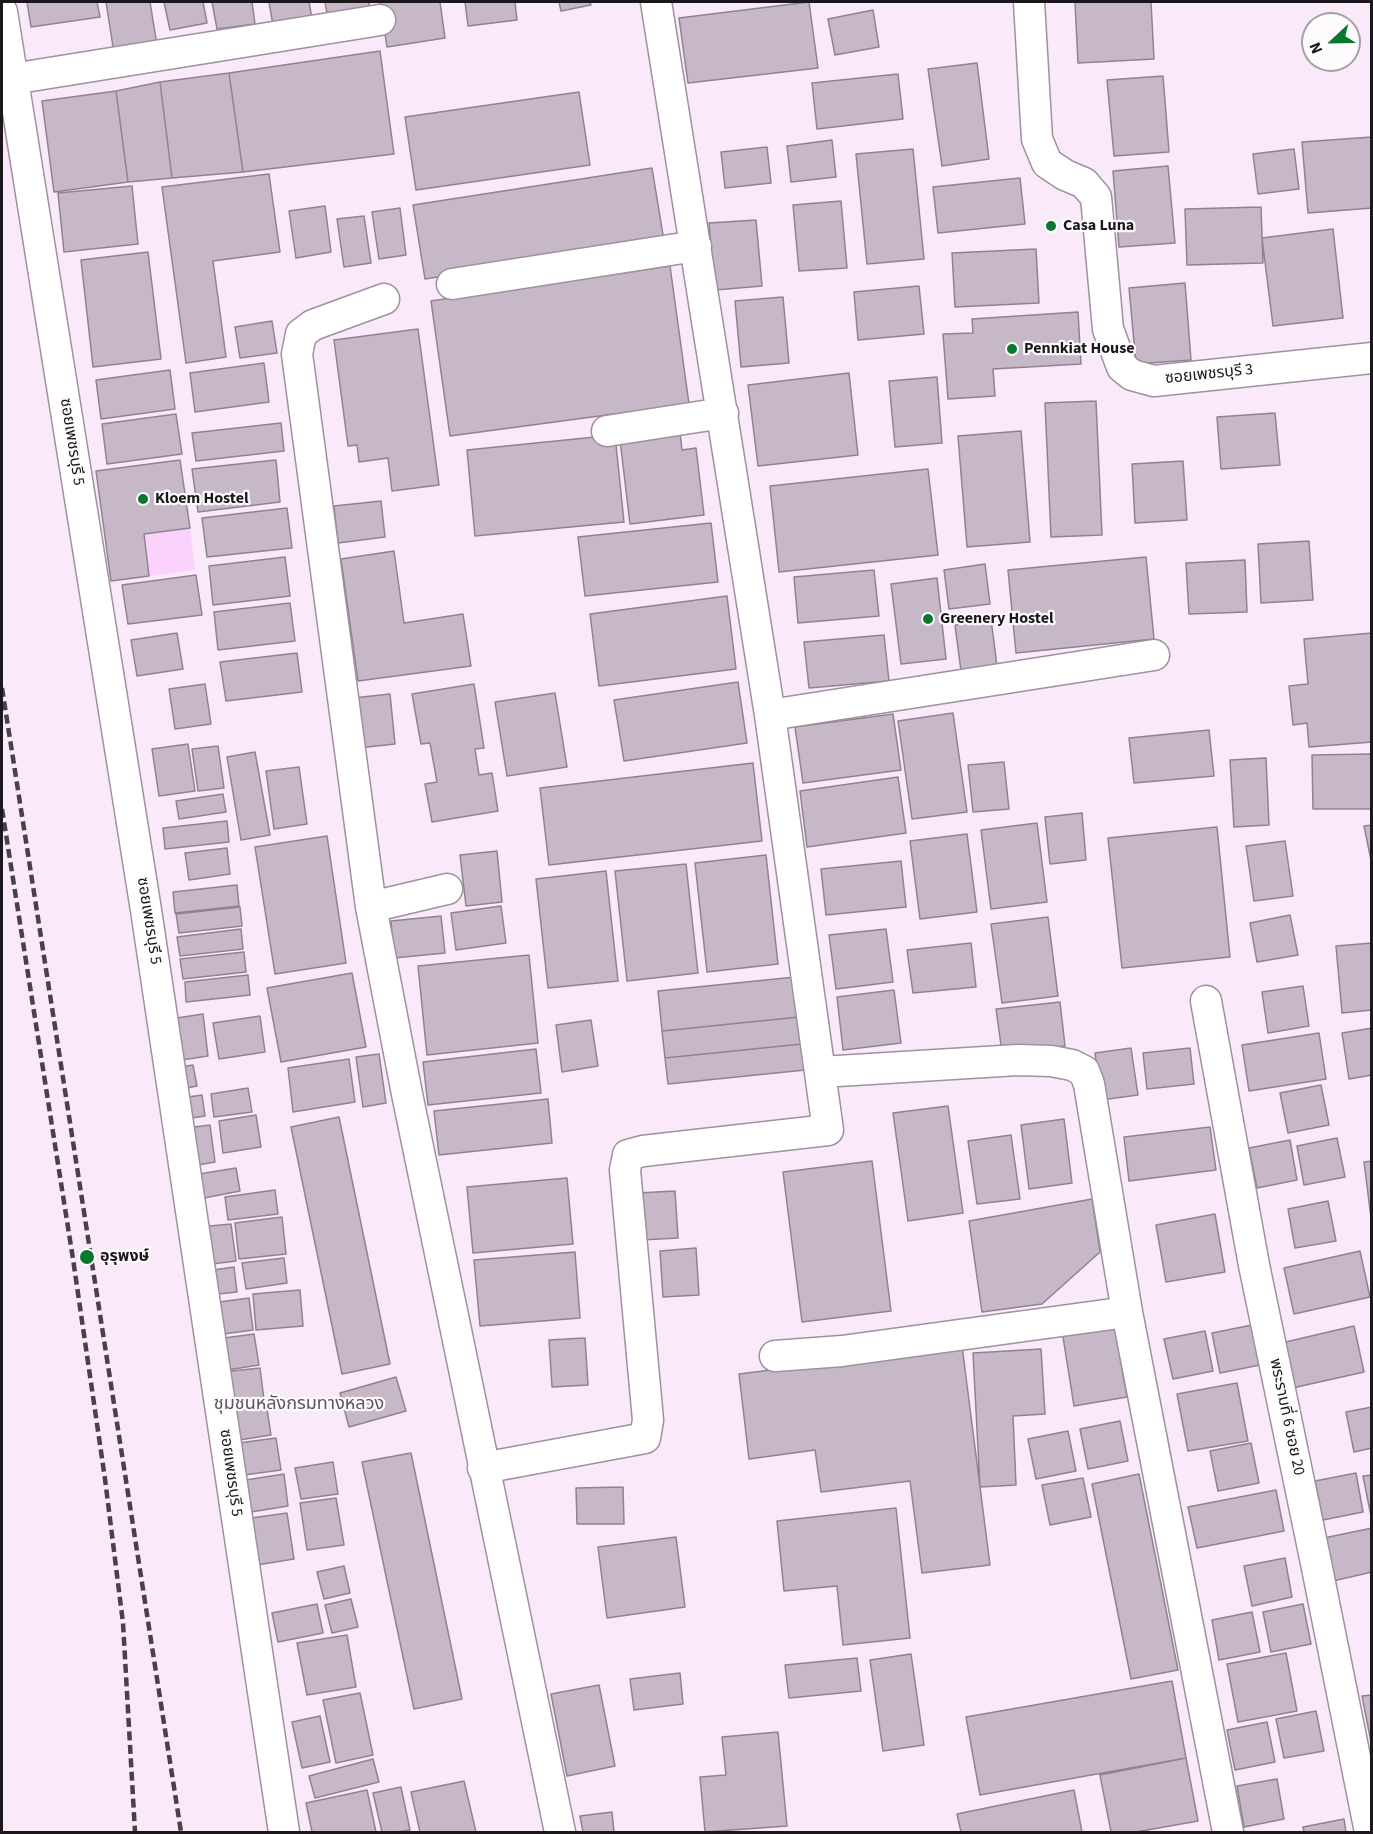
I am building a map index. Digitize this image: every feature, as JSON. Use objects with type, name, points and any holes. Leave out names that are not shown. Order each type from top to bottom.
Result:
[{"type":"street","points":[[483,1468],[645,1438],[648,1420],[625,1170],[628,1155],[643,1151],[828,1130],[770,715],[656,2]]},
{"type":"street","name":"ซอยเพชรบุรี 3","points":[[1029,2],[1037,139],[1047,163],[1065,176],[1084,183],[1096,197],[1108,329],[1122,367],[1132,375],[1154,381],[1371,358]]},
{"type":"street","name":"ซอยเพชรบุรี 5","points":[[2,12],[144,898],[284,1833]]},
{"type":"street","points":[[12,79],[380,20]]},
{"type":"street","points":[[452,284],[696,246]]},
{"type":"street","points":[[384,299],[313,325],[301,334],[297,354],[371,907],[483,1468],[560,1833]]},
{"type":"street","points":[[607,431],[723,413]]},
{"type":"street","points":[[770,715],[1154,655]]},
{"type":"street","points":[[371,907],[447,890]]},
{"type":"street","name":"พระรามที่ 6 ซอย 20","points":[[1206,1001],[1254,1265],[1319,1574],[1370,1833]]},
{"type":"street","points":[[821,1072],[1018,1060],[1052,1061],[1072,1065],[1084,1071],[1089,1084],[1127,1312],[1228,1833]]},
{"type":"street","points":[[775,1356],[842,1351],[1127,1312]]},
{"type":"shaded area","points":[[190,528],[195,570],[149,576],[144,534]]},
{"type":"building","points":[[27,2],[97,2],[100,17],[31,27]]},
{"type":"building","points":[[106,2],[150,2],[157,45],[114,53]]},
{"type":"building","points":[[164,2],[203,2],[207,23],[170,30]]},
{"type":"building","points":[[212,2],[252,2],[255,24],[217,29]]},
{"type":"building","points":[[269,2],[309,2],[312,19],[273,25]]},
{"type":"building","points":[[325,2],[369,2],[370,12],[328,19]]},
{"type":"building","points":[[380,2],[440,2],[445,38],[387,47]]},
{"type":"building","points":[[465,2],[515,2],[517,20],[468,26]]},
{"type":"building","points":[[559,2],[590,2],[591,5],[561,11]]},
{"type":"building","points":[[809,2],[818,68],[688,83],[679,18]]},
{"type":"building","points":[[1075,2],[1151,2],[1154,59],[1078,63]]},
{"type":"building","points":[[873,10],[879,47],[835,55],[828,19]]},
{"type":"building","points":[[380,51],[394,154],[243,172],[229,73]]},
{"type":"building","points":[[977,63],[989,159],[942,166],[928,69]]},
{"type":"building","points":[[229,73],[243,172],[172,178],[160,82]]},
{"type":"building","points":[[898,74],[903,119],[817,129],[812,83]]},
{"type":"building","points":[[1163,76],[1169,152],[1114,156],[1107,80]]},
{"type":"building","points":[[160,82],[172,178],[128,182],[116,91]]},
{"type":"building","points":[[116,91],[128,182],[54,192],[42,101]]},
{"type":"building","points":[[579,92],[590,165],[416,190],[405,117]]},
{"type":"building","points":[[1372,137],[1372,208],[1308,213],[1302,142]]},
{"type":"building","points":[[832,140],[836,177],[791,182],[787,146]]},
{"type":"building","points":[[767,147],[771,183],[725,188],[721,152]]},
{"type":"building","points":[[913,149],[924,259],[867,264],[856,154]]},
{"type":"building","points":[[1294,149],[1299,189],[1258,194],[1253,154]]},
{"type":"building","points":[[1168,166],[1175,243],[1119,247],[1113,171]]},
{"type":"building","points":[[652,168],[664,241],[425,279],[413,205]]},
{"type":"building","points":[[269,174],[280,252],[213,261],[226,357],[186,363],[162,187]]},
{"type":"building","points":[[1020,178],[1025,224],[938,233],[933,187]]},
{"type":"building","points":[[132,186],[138,244],[64,252],[58,193]]},
{"type":"building","points":[[841,201],[847,268],[799,271],[793,205]]},
{"type":"building","points":[[325,206],[331,252],[296,258],[289,211]]},
{"type":"building","points":[[1261,207],[1263,263],[1187,265],[1185,209]]},
{"type":"building","points":[[400,208],[406,255],[379,259],[372,212]]},
{"type":"building","points":[[364,216],[371,263],[344,267],[337,219]]},
{"type":"building","points":[[756,220],[762,286],[715,290],[709,223]]},
{"type":"building","points":[[1333,229],[1343,318],[1273,326],[1262,238]]},
{"type":"building","points":[[1036,249],[1039,303],[955,307],[952,253]]},
{"type":"building","points":[[148,252],[161,359],[93,367],[81,260]]},
{"type":"building","points":[[670,266],[689,404],[450,436],[431,301]]},
{"type":"building","points":[[1185,283],[1191,360],[1136,364],[1129,288]]},
{"type":"building","points":[[919,286],[924,334],[858,340],[854,292]]},
{"type":"building","points":[[783,297],[789,363],[741,367],[735,301]]},
{"type":"building","name":"Pennkiat House","points":[[1078,312],[1081,364],[993,369],[995,396],[948,399],[943,334],[973,333],[972,319]]},
{"type":"building","points":[[272,321],[277,353],[240,358],[235,327]]},
{"type":"building","points":[[418,329],[439,485],[392,491],[388,458],[359,462],[357,445],[348,446],[334,340]]},
{"type":"building","points":[[264,363],[269,402],[195,412],[190,373]]},
{"type":"building","points":[[170,370],[175,409],[101,419],[96,380]]},
{"type":"building","points":[[849,373],[858,455],[758,466],[748,385]]},
{"type":"building","points":[[937,377],[942,443],[895,447],[889,381]]},
{"type":"building","points":[[1096,401],[1102,535],[1051,537],[1045,403]]},
{"type":"building","points":[[1275,413],[1280,465],[1221,469],[1217,417]]},
{"type":"building","points":[[176,414],[182,454],[107,464],[102,424]]},
{"type":"building","points":[[281,423],[284,451],[196,461],[192,433]]},
{"type":"building","points":[[1021,431],[1030,542],[967,547],[958,436]]},
{"type":"building","points":[[680,432],[682,450],[696,448],[704,515],[630,524],[620,440]]},
{"type":"building","points":[[615,435],[624,522],[475,536],[467,450]]},
{"type":"building","name":"Kloem Hostel","points":[[180,460],[190,528],[144,534],[149,576],[111,581],[96,471]]},
{"type":"building","points":[[276,460],[280,502],[198,512],[192,469]]},
{"type":"building","points":[[1183,461],[1187,520],[1135,523],[1132,464]]},
{"type":"building","points":[[928,469],[938,555],[779,572],[770,486]]},
{"type":"building","points":[[381,501],[385,537],[338,543],[334,506]]},
{"type":"building","points":[[287,508],[292,548],[207,557],[202,518]]},
{"type":"building","points":[[711,523],[718,582],[585,596],[578,537]]},
{"type":"building","points":[[1309,541],[1313,600],[1261,603],[1258,544]]},
{"type":"building","points":[[394,551],[404,623],[463,614],[471,666],[358,681],[341,559]]},
{"type":"building","points":[[285,557],[290,596],[213,605],[209,566]]},
{"type":"building","points":[[1146,557],[1154,639],[1016,653],[1008,570]]},
{"type":"building","points":[[1245,560],[1247,612],[1189,614],[1186,563]]},
{"type":"building","points":[[985,564],[990,604],[949,609],[944,570]]},
{"type":"building","points":[[874,570],[879,616],[798,623],[794,577]]},
{"type":"building","points":[[196,575],[202,615],[128,624],[122,585]]},
{"type":"building","points":[[937,578],[946,659],[901,664],[891,584]]},
{"type":"building","points":[[727,596],[736,669],[599,686],[590,614]]},
{"type":"building","points":[[290,603],[295,641],[218,650],[214,612]]},
{"type":"building","points":[[991,619],[997,666],[961,671],[955,625]]},
{"type":"building","points":[[177,633],[183,669],[137,676],[131,640]]},
{"type":"building","points":[[1372,633],[1372,742],[1309,747],[1307,723],[1293,725],[1289,686],[1308,684],[1304,639]]},
{"type":"building","points":[[884,635],[889,681],[809,688],[804,642]]},
{"type":"building","points":[[297,653],[302,692],[226,701],[220,662]]},
{"type":"building","points":[[738,682],[747,743],[624,761],[614,700]]},
{"type":"building","points":[[205,684],[211,724],[175,729],[169,689]]},
{"type":"building","points":[[474,684],[484,748],[475,749],[479,775],[492,773],[498,811],[432,822],[425,784],[437,782],[430,743],[421,744],[412,694]]},
{"type":"building","points":[[555,693],[567,767],[507,776],[495,702]]},
{"type":"building","points":[[390,694],[395,744],[358,748],[353,698]]},
{"type":"building","points":[[953,713],[967,812],[912,819],[898,721]]},
{"type":"building","points":[[893,714],[901,770],[803,783],[795,727]]},
{"type":"building","points":[[1209,730],[1214,776],[1134,783],[1129,738]]},
{"type":"building","points":[[188,744],[195,791],[159,796],[152,749]]},
{"type":"building","points":[[218,746],[224,788],[198,791],[192,749]]},
{"type":"building","points":[[255,752],[270,835],[241,840],[227,757]]},
{"type":"building","points":[[1372,754],[1372,809],[1313,809],[1312,755]]},
{"type":"building","points":[[1266,758],[1269,825],[1234,827],[1230,760]]},
{"type":"building","points":[[1004,762],[1009,809],[973,812],[968,765]]},
{"type":"building","points":[[753,763],[762,841],[549,865],[540,788]]},
{"type":"building","points":[[299,767],[307,824],[274,829],[266,771]]},
{"type":"building","points":[[898,777],[906,833],[807,847],[800,791]]},
{"type":"building","points":[[223,794],[226,812],[179,819],[176,801]]},
{"type":"building","points":[[1082,813],[1086,860],[1050,864],[1045,817]]},
{"type":"building","points":[[227,821],[229,842],[165,849],[163,828]]},
{"type":"building","points":[[1037,823],[1047,902],[991,909],[981,830]]},
{"type":"building","points":[[1372,825],[1372,865],[1364,826]]},
{"type":"building","points":[[1217,827],[1230,957],[1122,968],[1108,838]]},
{"type":"building","points":[[967,834],[977,912],[920,919],[910,841]]},
{"type":"building","points":[[327,836],[346,963],[275,974],[255,847]]},
{"type":"building","points":[[1285,841],[1293,896],[1254,901],[1246,846]]},
{"type":"building","points":[[227,848],[230,874],[189,880],[185,853]]},
{"type":"building","points":[[497,851],[502,902],[466,906],[460,855]]},
{"type":"building","points":[[766,855],[778,964],[707,972],[695,863]]},
{"type":"building","points":[[901,861],[906,907],[826,915],[821,869]]},
{"type":"building","points":[[686,864],[698,973],[627,981],[615,871]]},
{"type":"building","points":[[606,871],[618,981],[548,988],[536,879]]},
{"type":"building","points":[[237,885],[239,906],[175,913],[173,892]]},
{"type":"building","points":[[501,906],[506,943],[456,950],[451,913]]},
{"type":"building","points":[[240,907],[242,926],[179,933],[176,914]]},
{"type":"building","points":[[1290,915],[1298,955],[1257,962],[1250,923]]},
{"type":"building","points":[[441,916],[445,953],[394,958],[391,921]]},
{"type":"building","points":[[1048,917],[1058,996],[1002,1003],[991,924]]},
{"type":"building","points":[[241,929],[243,949],[180,956],[177,937]]},
{"type":"building","points":[[886,929],[893,982],[836,989],[829,935]]},
{"type":"building","points":[[971,943],[976,987],[913,993],[907,950]]},
{"type":"building","points":[[1372,943],[1372,1010],[1342,1013],[1336,946]]},
{"type":"building","points":[[244,952],[246,972],[183,979],[180,959]]},
{"type":"building","points":[[529,955],[538,1043],[427,1055],[418,966]]},
{"type":"building","points":[[352,973],[366,1047],[281,1062],[267,988]]},
{"type":"building","points":[[248,975],[250,995],[186,1002],[185,982]]},
{"type":"building","points":[[795,977],[799,1017],[662,1031],[658,991]]},
{"type":"building","points":[[1303,986],[1309,1026],[1268,1033],[1262,992]]},
{"type":"building","points":[[894,990],[901,1043],[843,1050],[837,997]]},
{"type":"building","points":[[1060,1002],[1065,1046],[1002,1052],[996,1009]]},
{"type":"building","points":[[203,1014],[208,1056],[182,1060],[177,1018]]},
{"type":"building","points":[[260,1016],[265,1052],[219,1059],[213,1023]]},
{"type":"building","points":[[799,1017],[802,1044],[665,1058],[662,1031]]},
{"type":"building","points":[[591,1020],[598,1066],[562,1072],[556,1025]]},
{"type":"building","points":[[1372,1028],[1372,1075],[1349,1079],[1342,1033]]},
{"type":"building","points":[[1319,1033],[1326,1079],[1249,1091],[1242,1045]]},
{"type":"building","points":[[802,1044],[805,1070],[668,1084],[665,1058]]},
{"type":"building","points":[[1131,1048],[1138,1095],[1101,1100],[1095,1053]]},
{"type":"building","points":[[1190,1048],[1194,1084],[1147,1089],[1143,1053]]},
{"type":"building","points":[[536,1049],[541,1093],[428,1105],[423,1062]]},
{"type":"building","points":[[379,1054],[386,1103],[363,1107],[356,1057]]},
{"type":"building","points":[[349,1059],[355,1102],[293,1112],[288,1068]]},
{"type":"building","points":[[193,1065],[197,1086],[177,1090],[173,1068]]},
{"type":"building","points":[[1321,1085],[1329,1125],[1288,1133],[1280,1093]]},
{"type":"building","points":[[248,1088],[252,1112],[214,1117],[211,1094]]},
{"type":"building","points":[[202,1095],[205,1116],[185,1119],[182,1098]]},
{"type":"building","points":[[548,1099],[552,1143],[439,1155],[434,1111]]},
{"type":"building","points":[[948,1106],[963,1213],[908,1221],[893,1113]]},
{"type":"building","points":[[256,1115],[261,1147],[223,1153],[219,1121]]},
{"type":"building","points":[[339,1117],[390,1364],[342,1374],[291,1127]]},
{"type":"building","points":[[1064,1119],[1072,1183],[1029,1189],[1021,1125]]},
{"type":"building","points":[[210,1125],[215,1162],[192,1166],[187,1128]]},
{"type":"building","points":[[1210,1127],[1216,1170],[1129,1181],[1124,1137]]},
{"type":"building","points":[[1011,1135],[1020,1199],[977,1204],[968,1141]]},
{"type":"building","points":[[1337,1138],[1345,1177],[1304,1185],[1297,1146]]},
{"type":"building","points":[[1290,1140],[1297,1180],[1257,1188],[1249,1148]]},
{"type":"building","points":[[872,1161],[891,1311],[802,1322],[783,1172]]},
{"type":"building","points":[[1372,1161],[1372,1226],[1364,1162]]},
{"type":"building","points":[[236,1168],[240,1191],[204,1198],[199,1174]]},
{"type":"building","points":[[567,1178],[573,1244],[473,1253],[467,1187]]},
{"type":"building","points":[[275,1190],[278,1214],[228,1220],[225,1197]]},
{"type":"building","points":[[675,1191],[678,1238],[641,1240],[638,1193]]},
{"type":"building","points":[[1092,1199],[1100,1252],[1042,1304],[982,1312],[969,1221]]},
{"type":"building","points":[[1328,1201],[1336,1241],[1295,1248],[1288,1209]]},
{"type":"building","points":[[1215,1214],[1225,1272],[1166,1282],[1156,1225]]},
{"type":"building","points":[[282,1217],[286,1254],[239,1259],[235,1223]]},
{"type":"building","points":[[231,1224],[236,1261],[204,1265],[199,1227]]},
{"type":"building","points":[[696,1248],[699,1295],[663,1297],[660,1251]]},
{"type":"building","points":[[1360,1251],[1370,1297],[1294,1314],[1284,1268]]},
{"type":"building","points":[[575,1252],[580,1318],[480,1326],[474,1260]]},
{"type":"building","points":[[284,1258],[287,1283],[246,1289],[242,1263]]},
{"type":"building","points":[[234,1267],[237,1292],[209,1295],[206,1271]]},
{"type":"building","points":[[300,1290],[303,1326],[256,1330],[253,1294]]},
{"type":"building","points":[[249,1298],[253,1330],[216,1335],[212,1303]]},
{"type":"building","points":[[1114,1323],[1127,1397],[1074,1406],[1062,1331]]},
{"type":"building","points":[[1252,1325],[1260,1365],[1220,1373],[1212,1333]]},
{"type":"building","points":[[1354,1326],[1364,1372],[1288,1389],[1277,1344]]},
{"type":"building","points":[[1205,1331],[1213,1371],[1173,1379],[1164,1339]]},
{"type":"building","points":[[254,1334],[259,1365],[221,1371],[217,1339]]},
{"type":"building","points":[[585,1338],[588,1385],[552,1387],[549,1340]]},
{"type":"building","points":[[962,1346],[990,1565],[922,1573],[910,1481],[821,1492],[815,1450],[749,1459],[739,1374]]},
{"type":"building","points":[[1041,1349],[1045,1414],[1013,1416],[1016,1485],[980,1487],[973,1353]]},
{"type":"building","points":[[260,1368],[264,1400],[227,1404],[222,1372]]},
{"type":"building","points":[[396,1377],[406,1411],[349,1427],[340,1393]]},
{"type":"building","points":[[1237,1383],[1248,1441],[1188,1451],[1177,1394]]},
{"type":"building","points":[[266,1403],[271,1435],[233,1441],[229,1409]]},
{"type":"building","points":[[1372,1407],[1372,1448],[1354,1452],[1346,1412]]},
{"type":"building","points":[[1120,1421],[1128,1461],[1088,1469],[1080,1429]]},
{"type":"building","points":[[1068,1431],[1076,1471],[1036,1479],[1028,1439]]},
{"type":"building","points":[[276,1438],[281,1470],[244,1475],[239,1443]]},
{"type":"building","points":[[1251,1443],[1259,1483],[1218,1491],[1210,1451]]},
{"type":"building","points":[[411,1453],[462,1699],[414,1709],[362,1462]]},
{"type":"building","points":[[333,1462],[338,1494],[301,1499],[295,1468]]},
{"type":"building","points":[[1356,1473],[1363,1512],[1323,1520],[1315,1481]]},
{"type":"building","points":[[284,1474],[288,1506],[251,1512],[246,1480]]},
{"type":"building","points":[[1139,1474],[1178,1670],[1131,1679],[1092,1484]]},
{"type":"building","points":[[1372,1475],[1372,1516],[1371,1516],[1363,1476]]},
{"type":"building","points":[[1083,1478],[1091,1517],[1050,1525],[1042,1485]]},
{"type":"building","points":[[623,1487],[624,1524],[577,1524],[576,1488]]},
{"type":"building","points":[[1276,1490],[1284,1531],[1197,1548],[1188,1507]]},
{"type":"building","points":[[336,1498],[344,1545],[307,1550],[300,1503]]},
{"type":"building","points":[[896,1508],[910,1638],[843,1645],[837,1586],[784,1591],[777,1521]]},
{"type":"building","points":[[287,1513],[294,1559],[257,1565],[251,1518]]},
{"type":"building","points":[[1372,1528],[1372,1572],[1333,1581],[1324,1538]]},
{"type":"building","points":[[676,1537],[685,1607],[607,1618],[598,1547]]},
{"type":"building","points":[[1285,1558],[1292,1597],[1252,1606],[1244,1566]]},
{"type":"building","points":[[344,1566],[350,1593],[324,1599],[317,1572]]},
{"type":"building","points":[[351,1599],[358,1627],[332,1633],[325,1605]]},
{"type":"building","points":[[317,1604],[323,1633],[278,1642],[272,1613]]},
{"type":"building","points":[[1303,1604],[1311,1644],[1271,1652],[1263,1612]]},
{"type":"building","points":[[1252,1612],[1260,1652],[1219,1660],[1212,1620]]},
{"type":"building","points":[[347,1635],[356,1687],[307,1695],[297,1643]]},
{"type":"building","points":[[1286,1653],[1297,1711],[1238,1722],[1227,1664]]},
{"type":"building","points":[[911,1654],[924,1745],[883,1751],[870,1660]]},
{"type":"building","points":[[857,1658],[861,1691],[789,1698],[785,1665]]},
{"type":"building","points":[[680,1673],[683,1704],[634,1710],[630,1679]]},
{"type":"building","points":[[1172,1681],[1186,1758],[980,1795],[966,1717]]},
{"type":"building","points":[[599,1685],[615,1766],[567,1776],[551,1694]]},
{"type":"building","points":[[360,1693],[373,1755],[336,1763],[323,1700]]},
{"type":"building","points":[[1372,1695],[1372,1741],[1371,1742],[1362,1696]]},
{"type":"building","points":[[1316,1711],[1324,1751],[1284,1758],[1276,1719]]},
{"type":"building","points":[[320,1716],[330,1762],[302,1768],[292,1722]]},
{"type":"building","points":[[1267,1722],[1275,1762],[1235,1770],[1227,1730]]},
{"type":"building","points":[[778,1732],[787,1826],[705,1832],[700,1777],[726,1775],[722,1737]]},
{"type":"building","points":[[1186,1758],[1198,1821],[1136,1832],[1111,1832],[1100,1775]]},
{"type":"building","points":[[373,1759],[379,1782],[315,1798],[309,1776]]},
{"type":"building","points":[[1277,1779],[1284,1819],[1244,1827],[1237,1786]]},
{"type":"building","points":[[464,1781],[476,1832],[420,1832],[411,1792]]},
{"type":"building","points":[[401,1787],[410,1830],[382,1832],[373,1793]]},
{"type":"building","points":[[367,1790],[376,1832],[312,1832],[306,1803]]},
{"type":"building","points":[[1074,1790],[1082,1832],[961,1832],[957,1814]]},
{"type":"building","points":[[612,1812],[614,1832],[583,1832],[580,1816]]},
{"type":"building","points":[[1344,1819],[1346,1832],[1304,1832],[1303,1827]]},
{"type":"railway","points":[[2,688],[181,1832]]},
{"type":"railway","points":[[2,809],[105,1479],[123,1623],[135,1832]]},
{"type":"place","name":"Casa Luna","points":[[1051,226]]},
{"type":"place","name":"Pennkiat House","points":[[1012,349]]},
{"type":"place","name":"Kloem Hostel","points":[[143,499]]},
{"type":"place","name":"Greenery Hostel","points":[[928,619]]},
{"type":"place","name":"อุรุพงษ์","points":[[87,1257]]},
{"type":"district","name":"ชุมชนหลังกรมทางหลวง","points":[[299,1405]]}]
